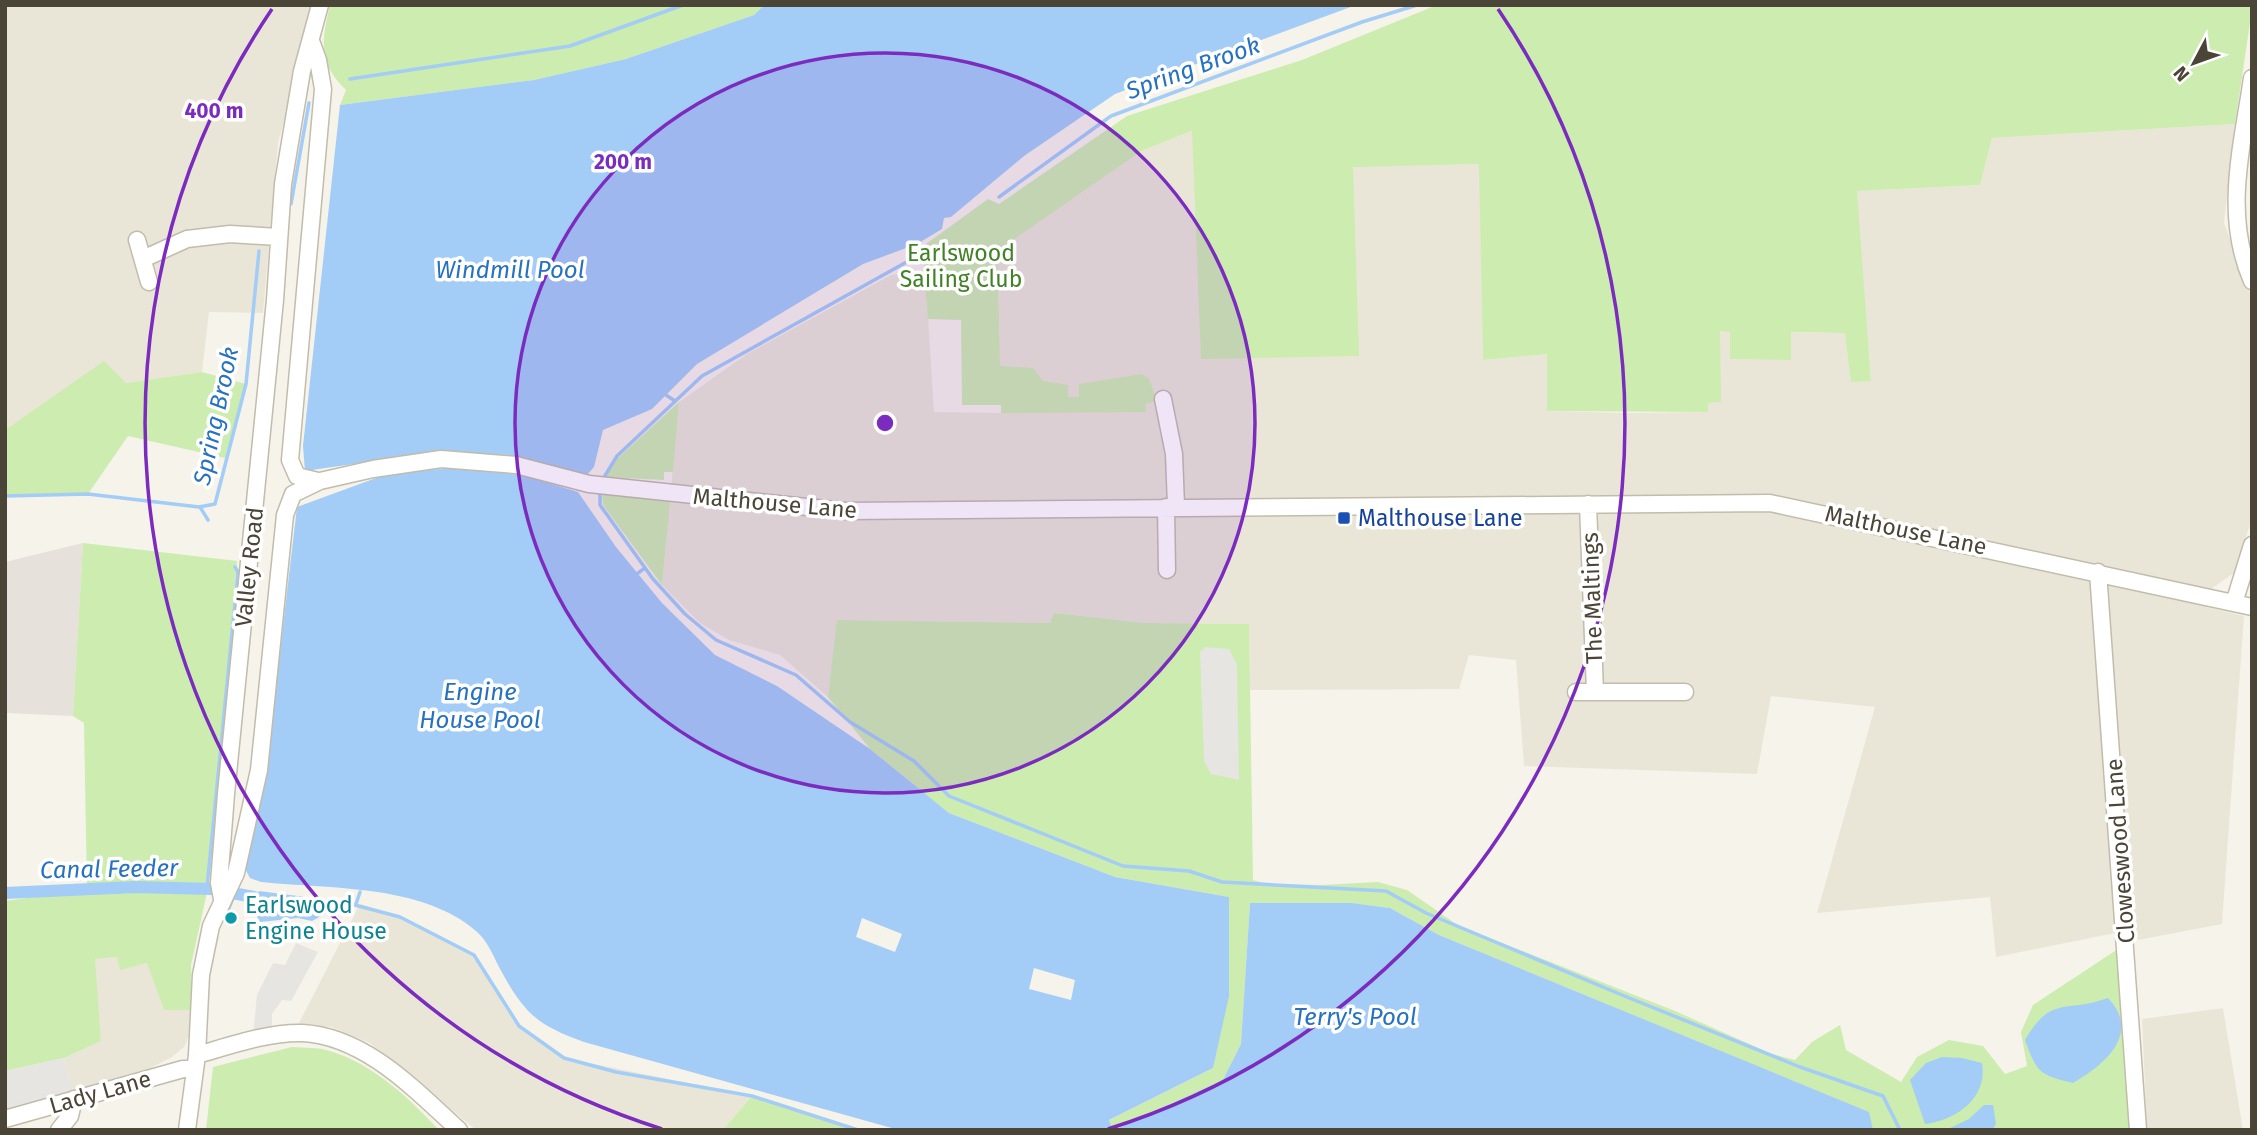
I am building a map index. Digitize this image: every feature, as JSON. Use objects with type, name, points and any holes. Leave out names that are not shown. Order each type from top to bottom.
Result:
[{"type":"street","name":"Valley Road","points":[[187,1130],[196,1062],[201,975],[211,926],[222,899],[219,883],[226,794],[275,300],[278,237],[292,123],[320,5]]},
{"type":"street","points":[[311,41],[318,60],[323,89],[290,460],[297,476],[320,481]]},
{"type":"street","points":[[2252,78],[2234,201],[2237,236],[2252,281]]},
{"type":"street","points":[[145,258],[187,239],[230,234],[278,237]]},
{"type":"street","points":[[137,240],[145,258],[149,282]]},
{"type":"street","points":[[1163,399],[1174,454],[1167,570]]},
{"type":"street","name":"Malthouse Lane","points":[[222,899],[236,873],[259,770],[285,515],[293,494],[320,481],[417,460],[441,459],[516,465],[589,484],[845,511],[1776,503],[2252,607]]},
{"type":"street","name":"The Maltings","points":[[1588,504],[1595,692]]},
{"type":"street","points":[[2234,603],[2252,545]]},
{"type":"street","name":"Cloweswood Lane","points":[[2098,572],[2138,1130]]},
{"type":"street","name":"The Maltings","points":[[1576,692],[1685,692]]},
{"type":"street","name":"Lady Lane","points":[[5,1119],[300,1033],[334,1040],[383,1064],[459,1130]]},
{"type":"street","points":[[59,1130],[70,1116],[74,1099]]},
{"type":"shaded area","points":[[5,5],[316,5],[278,143],[263,313],[209,312],[202,372],[126,383],[5,430]]},
{"type":"shaded area","points":[[2235,124],[2224,223],[2252,297],[2252,519],[2234,573],[2211,589],[2206,607],[2244,616],[2222,924],[2138,940],[2130,930],[1996,957],[1990,897],[1817,913],[1875,707],[1771,696],[1757,774],[1524,766],[1516,660],[1469,655],[1459,689],[1250,690],[1249,624],[1145,623],[1054,613],[1050,623],[838,620],[828,697],[780,655],[729,640],[700,623],[662,585],[679,402],[747,354],[891,275],[925,270],[934,412],[1001,413],[996,251],[1143,150],[1192,131],[1352,166],[1480,164],[1483,360],[1547,354],[1547,411],[1631,413],[1708,412],[1708,403],[1720,402],[1720,331],[1846,333],[1851,381],[1871,380],[1856,191],[1980,185],[1992,138]]},
{"type":"shaded area","points":[[83,543],[73,716],[5,713],[5,562]]},
{"type":"shaded area","points":[[1206,647],[1229,649],[1237,665],[1239,780],[1211,774],[1204,761],[1200,652]]},
{"type":"shaded area","points":[[360,904],[400,917],[473,954],[519,1026],[565,1058],[752,1096],[723,1130],[476,1130],[370,1043],[331,1027],[298,1025]]},
{"type":"shaded area","points":[[296,943],[318,952],[291,1001],[282,1000],[272,1014],[272,1031],[253,1034],[257,995],[273,963],[285,965]]},
{"type":"shaded area","points":[[117,957],[121,969],[148,963],[164,1010],[192,1010],[190,1032],[185,1046],[172,1057],[131,1078],[74,1094],[64,1058],[101,1041],[94,959]]},
{"type":"shaded area","points":[[2223,1008],[2243,1130],[2147,1130],[2142,1019]]},
{"type":"shaded area","points":[[64,1058],[74,1094],[5,1110],[5,1071]]},
{"type":"green space","points":[[330,5],[764,5],[754,15],[626,59],[534,80],[340,105],[346,90],[330,70],[324,50]]},
{"type":"green space","name":"Earlswood Sailing Club","points":[[1437,5],[2252,5],[2252,9],[2235,124],[1992,138],[1980,185],[1857,191],[1871,381],[1851,382],[1845,333],[1791,332],[1791,360],[1730,359],[1730,332],[1720,331],[1721,402],[1708,403],[1708,412],[1547,411],[1547,354],[1483,360],[1479,164],[1353,167],[1359,356],[1201,359],[1192,131],[1143,150],[997,251],[1000,366],[1033,368],[1043,381],[1068,385],[1068,397],[1079,397],[1079,384],[1142,374],[1149,379],[1157,401],[1145,404],[1146,412],[1001,413],[1001,405],[962,405],[961,320],[928,319],[922,247],[988,199],[999,204],[1127,116],[1302,60]]},
{"type":"green space","points":[[104,361],[126,383],[202,372],[246,384],[225,458],[128,436],[88,494],[5,496],[5,430]]},
{"type":"green space","points":[[679,402],[673,472],[664,472],[664,480],[606,477],[618,458]]},
{"type":"green space","points":[[602,494],[670,502],[662,585],[603,505]]},
{"type":"green space","points":[[83,543],[237,561],[208,888],[191,965],[192,1010],[164,1010],[147,963],[120,970],[117,957],[95,959],[101,1041],[64,1058],[5,1071],[5,901],[87,890],[84,723],[73,716]]},
{"type":"green space","points":[[1054,613],[1145,623],[1249,624],[1253,880],[1267,884],[1321,885],[1378,882],[1407,890],[1459,926],[1675,1011],[1772,1054],[1795,1060],[1812,1042],[1840,1025],[1846,1050],[1901,1082],[1917,1057],[1949,1040],[1983,1046],[2005,1074],[2027,1066],[2021,1032],[2033,1005],[2121,947],[2132,1130],[1873,1130],[1868,1112],[1439,935],[1390,908],[1352,903],[1250,903],[1241,1044],[1223,1081],[1113,1130],[1109,1120],[1213,1068],[1229,897],[1115,877],[949,813],[870,749],[828,697],[837,620],[1050,623]]},
{"type":"green space","points":[[292,1047],[325,1050],[361,1064],[403,1094],[439,1130],[206,1130],[213,1067]]},
{"type":"green space","points":[[752,1096],[856,1130],[723,1130]]},
{"type":"water","name":"Windmill Pool","points":[[764,5],[1356,5],[1115,94],[1024,156],[951,217],[944,218],[942,229],[917,244],[863,264],[697,364],[652,409],[603,430],[594,467],[586,476],[509,455],[429,453],[305,471],[303,446],[340,105],[534,80],[626,59],[754,15]]},
{"type":"water","name":"Engine House Pool","points":[[450,468],[522,475],[578,492],[616,547],[662,603],[715,655],[777,686],[870,749],[949,813],[1115,877],[1229,897],[1229,996],[1213,1068],[1109,1120],[1113,1130],[899,1130],[584,1042],[554,1029],[533,1015],[516,996],[489,948],[476,931],[429,904],[374,892],[261,882],[250,878],[244,867],[265,780],[297,507],[387,474]],"holes":[[[862,918],[902,934],[895,952],[856,937]],[[1034,968],[1075,980],[1071,1000],[1029,989]]]},
{"type":"water","points":[[259,891],[351,904],[338,907],[312,921],[298,918],[260,922],[252,908]]},
{"type":"water","name":"Terry's Pool","points":[[1250,903],[1352,903],[1390,908],[1439,935],[1869,1112],[1873,1130],[1114,1130],[1223,1080],[1241,1044]]},
{"type":"water","points":[[2108,998],[2118,1011],[2121,1024],[2120,1036],[2107,1058],[2073,1083],[2053,1078],[2041,1071],[2036,1066],[2025,1040],[2043,1016],[2060,1008]]},
{"type":"water","points":[[1942,1057],[1982,1063],[1983,1076],[1975,1097],[1967,1105],[1948,1118],[1925,1124],[1910,1080],[1926,1063]]},
{"type":"water","points":[[1984,1105],[1993,1105],[1996,1124],[1992,1130],[1946,1130],[1969,1119]]},
{"type":"waterway","points":[[350,79],[570,46],[683,5]]},
{"type":"waterway","name":"Spring Brook","points":[[999,197],[1111,116],[1362,22],[1417,5]]},
{"type":"waterway","points":[[291,204],[309,103]]},
{"type":"waterway","name":"Spring Brook","points":[[5,496],[88,494],[199,507],[215,504],[246,384],[259,251]]},
{"type":"waterway","points":[[603,479],[617,456],[702,376],[921,254]]},
{"type":"waterway","points":[[666,395],[675,401]]},
{"type":"waterway","points":[[600,490],[600,505],[653,579],[685,614],[716,640],[796,675],[850,722],[914,761],[949,796],[1123,866],[1189,871],[1222,882],[1386,891],[1426,913],[1622,995],[1800,1067],[1883,1096],[1900,1130]]},
{"type":"waterway","points":[[200,507],[208,520]]},
{"type":"waterway","points":[[207,888],[238,572],[235,567]]},
{"type":"waterway","points":[[638,573],[645,568]]},
{"type":"waterway","name":"Canal Feeder","points":[[5,893],[135,887],[213,889]]},
{"type":"waterway","points":[[356,904],[360,892]]},
{"type":"waterway","name":"Canal Feeder","points":[[232,893],[254,897]]},
{"type":"waterway","points":[[229,908],[235,893]]},
{"type":"waterway","points":[[351,904],[400,917],[474,955],[519,1026],[564,1058],[616,1072],[752,1096],[858,1130]]},
{"type":"railway","points":[[2252,856],[2252,1020]]},
{"type":"place","name":"Malthouse Lane","points":[[1344,518]]},
{"type":"place","name":"Earlswood Engine House","points":[[231,918]]}]
